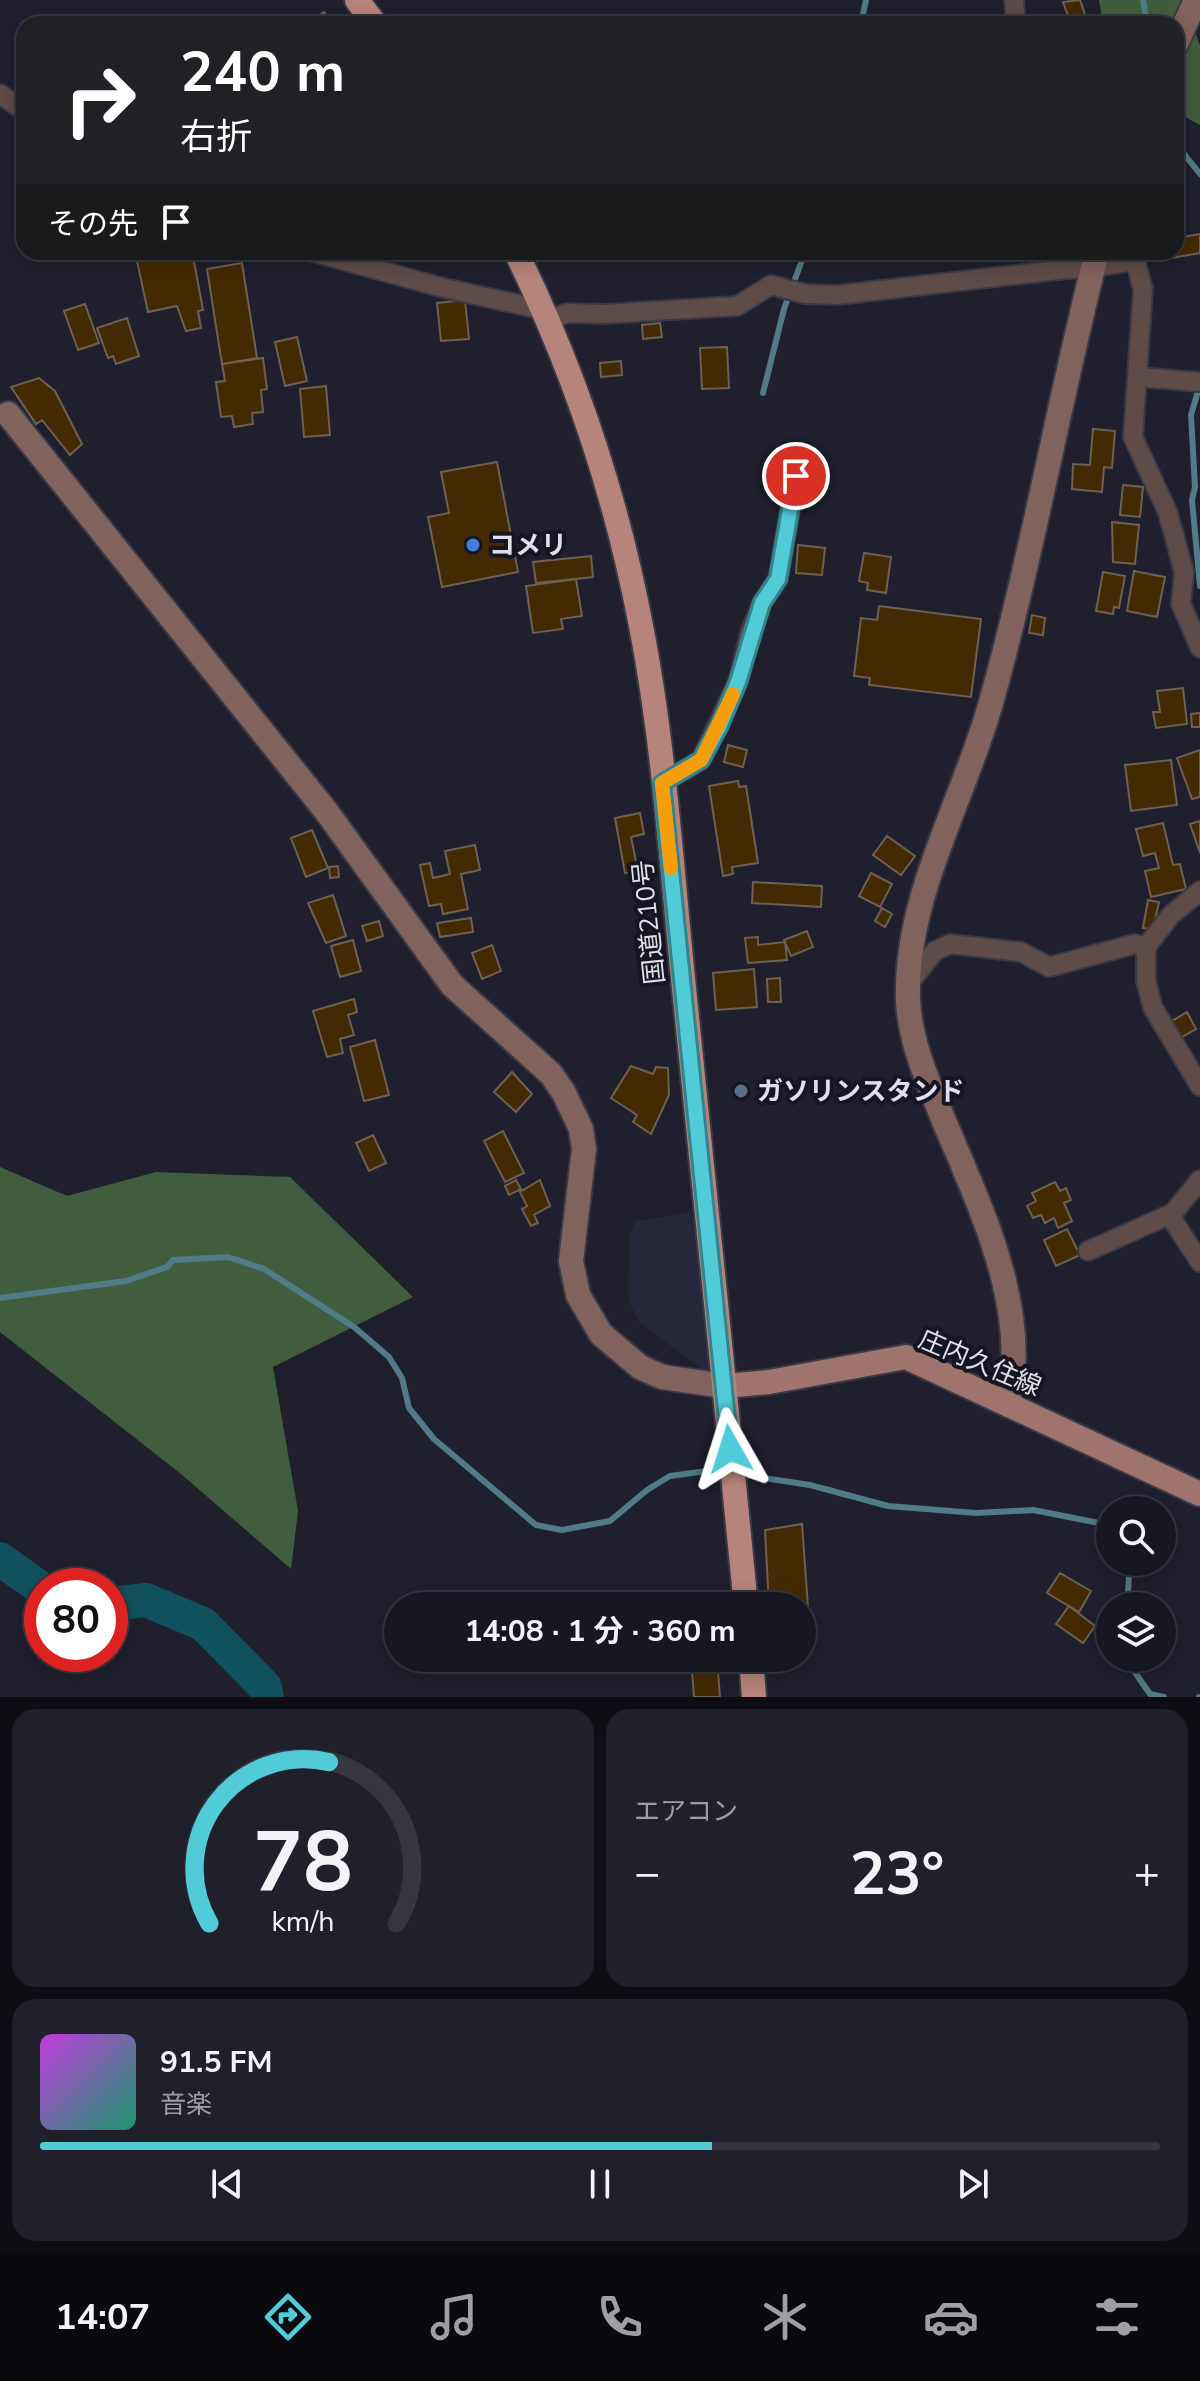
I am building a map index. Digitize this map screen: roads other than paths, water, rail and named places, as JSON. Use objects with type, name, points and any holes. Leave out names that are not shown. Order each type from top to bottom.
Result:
[{"type":"highway","name":"国道210号","points":[[520,260],[546,315],[587,419],[625,553],[642,629],[662,783],[745,1592]]},
{"type":"highway","points":[[752,1672],[754,1697]]},
{"type":"main road","name":"庄内久住線","points":[[724,1386],[769,1382],[906,1357],[1200,1494]]},
{"type":"street","points":[[1184,26],[1196,0]]},
{"type":"street","points":[[342,260],[546,315],[737,306],[771,285],[805,294],[837,295],[1122,260]]},
{"type":"street","points":[[1136,260],[1143,289],[1133,437],[1168,513],[1184,572],[1181,604],[1200,648]]},
{"type":"street","points":[[1008,1405],[1015,1361],[999,1261],[985,1219],[921,1066],[911,1033],[909,983],[916,920],[929,874],[968,776],[992,701],[1095,261]]},
{"type":"street","points":[[1139,377],[1200,382]]},
{"type":"street","points":[[4,408],[326,811],[452,985],[551,1074],[574,1110],[584,1149],[571,1252],[578,1295],[601,1334],[640,1367],[662,1377],[724,1386]]},
{"type":"street","points":[[662,783],[701,760],[733,693],[762,603],[778,579],[796,476]]},
{"type":"street","points":[[1200,891],[1171,915],[1146,947],[1146,981],[1153,1008],[1200,1086]]},
{"type":"street","points":[[909,983],[935,951],[950,944],[1021,952],[1049,967],[1135,944],[1146,947]]},
{"type":"street","points":[[1088,1251],[1173,1213],[1200,1180]]},
{"type":"street","points":[[1173,1213],[1174,1222],[1200,1262]]},
{"type":"waterway","points":[[863,16],[866,0]]},
{"type":"waterway","points":[[1143,0],[1146,16]]},
{"type":"waterway","points":[[1184,154],[1200,174]]},
{"type":"waterway","points":[[763,393],[784,309],[802,260]]},
{"type":"waterway","points":[[1200,384],[1191,415],[1195,487],[1192,500],[1200,586]]},
{"type":"waterway","points":[[0,1298],[126,1281],[167,1267],[173,1260],[228,1257],[264,1269],[354,1327],[389,1357],[402,1378],[409,1408],[434,1439],[536,1525],[562,1530],[610,1521],[647,1490],[670,1476],[707,1471],[726,1473]]},
{"type":"waterway","points":[[737,1474],[810,1485],[888,1506],[976,1513],[1033,1510],[1096,1522]]},
{"type":"waterway","points":[[0,1559],[24,1576]]},
{"type":"waterway","points":[[1128,1592],[1129,1576]]},
{"type":"waterway","points":[[128,1602],[146,1600],[203,1624],[265,1687],[267,1697]]},
{"type":"waterway","points":[[1135,1672],[1150,1694],[1164,1697]]},
{"type":"place","name":"コメリ","points":[[473,545]]},
{"type":"place","name":"ガソリンスタンド","points":[[741,1091]]}]
